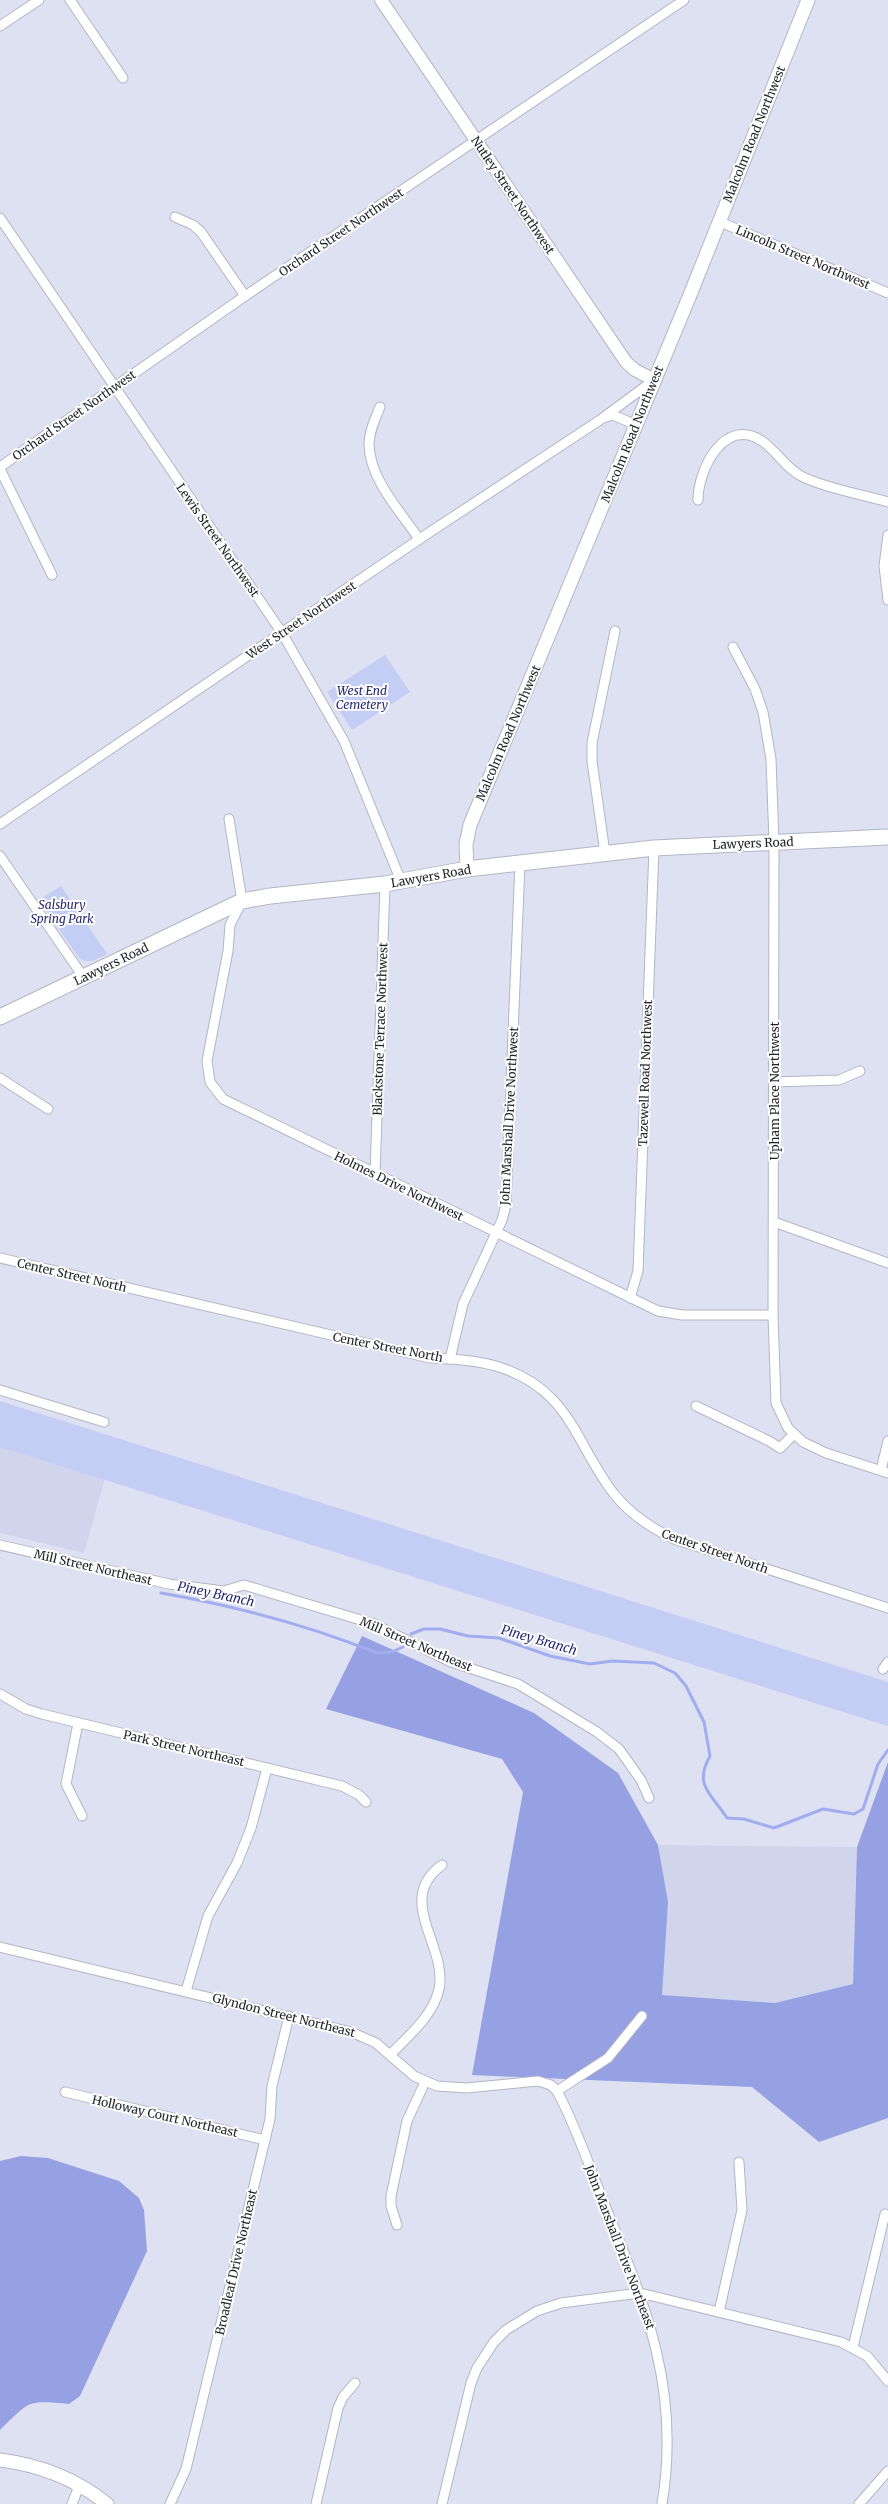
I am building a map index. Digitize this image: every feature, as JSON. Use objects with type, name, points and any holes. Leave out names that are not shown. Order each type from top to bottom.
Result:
[{"type":"main road","name":"Malcolm Road Northwest","points":[[467,870],[466,844],[470,825],[636,425],[808,0]]},
{"type":"main road","name":"Lawyers Road","points":[[0,1017],[242,901],[270,896],[386,884],[467,870],[520,863],[654,848],[888,837]]},
{"type":"main road","points":[[0,2460],[35,2467],[79,2486],[106,2504]]},
{"type":"street","points":[[0,26],[39,0]]},
{"type":"street","points":[[70,0],[123,78]]},
{"type":"street","name":"Nutley Street Northwest","points":[[381,0],[626,362],[635,370],[654,380]]},
{"type":"street","name":"Orchard Street Northwest","points":[[0,468],[245,296],[684,0]]},
{"type":"street","points":[[175,217],[184,220],[201,232],[245,296]]},
{"type":"street","name":"Lewis Street Northwest","points":[[0,218],[113,388],[230,556],[282,634],[344,742],[402,881]]},
{"type":"street","name":"Lincoln Street Northwest","points":[[718,222],[888,293]]},
{"type":"street","name":"West Street Northwest","points":[[0,824],[282,634],[419,539],[603,418],[654,380]]},
{"type":"street","points":[[380,407],[370,434],[369,445],[372,463],[380,481],[419,539]]},
{"type":"street","points":[[603,418],[613,415],[636,425]]},
{"type":"street","points":[[698,500],[700,480],[715,450],[725,441],[743,436],[761,440],[791,469],[804,478],[888,502]]},
{"type":"street","points":[[0,468],[52,574]]},
{"type":"street","points":[[888,535],[884,566],[888,600]]},
{"type":"street","points":[[605,853],[592,761],[592,743],[615,631]]},
{"type":"street","name":"Upham Place Northwest","points":[[733,647],[755,689],[768,735],[771,759],[774,843],[774,1392],[780,1415],[794,1434],[814,1449],[884,1472]]},
{"type":"street","points":[[229,819],[242,901]]},
{"type":"street","name":"Tazewell Road Northwest","points":[[630,1298],[638,1271],[654,848]]},
{"type":"street","points":[[0,856],[84,978]]},
{"type":"street","name":"John Marshall Drive Northwest","points":[[450,1359],[463,1304],[502,1220],[507,1196],[520,863]]},
{"type":"street","name":"Blackstone Terrace Northwest","points":[[375,1174],[386,884]]},
{"type":"street","name":"Holmes Drive Northwest","points":[[242,901],[230,925],[228,951],[207,1061],[210,1082],[223,1099],[238,1108],[658,1311],[674,1314],[773,1315]]},
{"type":"street","points":[[774,1082],[839,1080],[860,1071]]},
{"type":"street","points":[[0,1078],[48,1110]]},
{"type":"street","points":[[774,1222],[888,1263]]},
{"type":"street","name":"Center Street North","points":[[0,1258],[299,1329],[430,1358],[450,1359],[497,1366],[528,1381],[549,1396],[574,1425],[615,1494],[641,1520],[658,1531],[674,1539],[888,1608]]},
{"type":"street","points":[[0,1390],[104,1422]]},
{"type":"street","points":[[696,1406],[769,1440],[780,1448],[794,1434]]},
{"type":"street","points":[[884,1472],[888,1441]]},
{"type":"street","name":"Mill Street Northeast","points":[[0,1545],[169,1584],[224,1591],[244,1585],[374,1624],[451,1662],[518,1684],[597,1732],[618,1749],[641,1780],[649,1798]]},
{"type":"street","name":"Park Street Northeast","points":[[0,1694],[26,1709],[78,1723],[342,1786],[359,1794],[366,1802]]},
{"type":"street","points":[[78,1723],[66,1784],[82,1816]]},
{"type":"street","points":[[186,1991],[208,1916],[237,1863],[251,1828],[267,1768]]},
{"type":"street","points":[[391,2054],[426,2017],[436,1999],[439,1988],[439,1965],[422,1907],[426,1884],[442,1865]]},
{"type":"street","name":"Glyndon Street Northeast","points":[[0,1947],[289,2016],[362,2035],[391,2054],[414,2076],[425,2082],[448,2088],[467,2088],[538,2081],[551,2085],[557,2091]]},
{"type":"street","name":"Broadleaf Drive Northeast","points":[[170,2504],[186,2469],[272,2110],[272,2086],[289,2016]]},
{"type":"street","points":[[557,2091],[608,2058],[642,2016]]},
{"type":"street","points":[[397,2225],[391,2206],[391,2196],[407,2121],[425,2082]]},
{"type":"street","name":"John Marshall Drive Northeast","points":[[557,2091],[640,2293],[654,2337],[666,2396],[667,2457],[662,2504]]},
{"type":"street","name":"Holloway Court Northeast","points":[[65,2092],[265,2140]]},
{"type":"street","points":[[719,2312],[742,2210],[739,2162]]},
{"type":"street","points":[[854,2347],[885,2214]]},
{"type":"street","points":[[442,2504],[471,2383],[482,2359],[494,2342],[520,2320],[552,2306],[640,2293],[842,2342],[854,2347],[867,2356],[888,2381]]},
{"type":"street","points":[[316,2504],[338,2408],[343,2397],[355,2383]]},
{"type":"street","points":[[859,2504],[888,2471]]},
{"type":"street","points":[[72,2504],[79,2486]]},
{"type":"shaded area","points":[[0,1445],[105,1478],[84,1553],[0,1533]]},
{"type":"shaded area","points":[[362,1636],[534,1713],[618,1773],[658,1845],[668,1902],[662,1995],[775,2003],[853,1984],[857,1847],[888,1762],[888,2118],[819,2142],[752,2087],[472,2075],[523,1792],[502,1759],[326,1709]]},
{"type":"shaded area","points":[[658,1845],[857,1847],[853,1984],[775,2003],[661,1995],[668,1902]]},
{"type":"shaded area","points":[[21,2156],[48,2158],[119,2181],[139,2198],[144,2210],[147,2251],[80,2396],[69,2404],[44,2402],[30,2405],[17,2413],[0,2430],[0,2161]]},
{"type":"green space","name":"West End Cemetery","points":[[385,655],[410,692],[352,730],[327,692]]},
{"type":"green space","name":"Salsbury Spring Park","points":[[61,886],[107,954],[90,961],[79,958],[39,900]]},
{"type":"green space","points":[[0,1401],[888,1682],[888,1726],[0,1447]]},
{"type":"waterway","name":"Piney Branch","points":[[161,1593],[271,1617],[325,1634],[377,1653],[392,1652],[403,1647]]},
{"type":"waterway","name":"Piney Branch","points":[[411,1634],[424,1629],[440,1629],[468,1636],[499,1638],[550,1656],[590,1664],[612,1661],[654,1663],[675,1673],[686,1686],[704,1722],[710,1756],[705,1766],[703,1775],[704,1782],[706,1789],[727,1818],[744,1819],[774,1828],[823,1809],[854,1814],[863,1809],[878,1764],[888,1750]]}]
